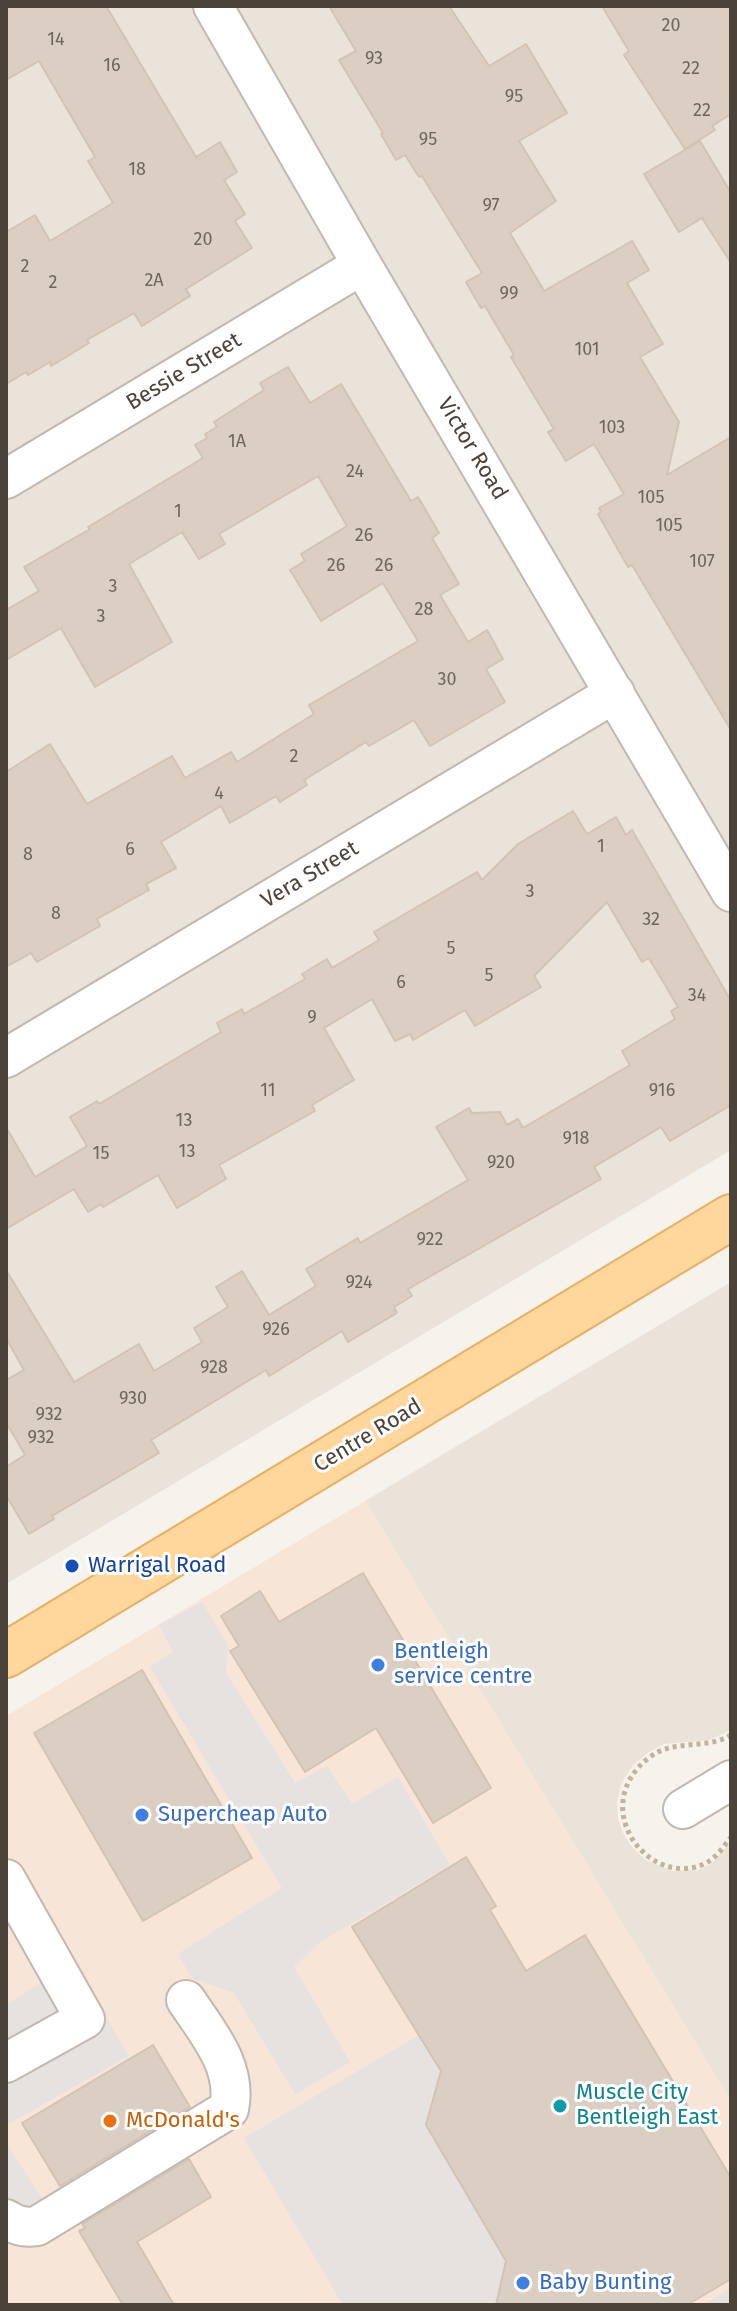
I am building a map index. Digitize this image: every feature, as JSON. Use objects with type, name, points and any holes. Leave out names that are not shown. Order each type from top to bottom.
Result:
[{"type":"main road","name":"Centre Road","points":[[6,1655],[731,1217]]},
{"type":"street","name":"Victor Road","points":[[213,6],[731,892]]},
{"type":"street","name":"Bessie Street","points":[[6,479],[362,265]]},
{"type":"street","name":"Vera Street","points":[[6,1058],[615,693]]},
{"type":"street","points":[[683,1809],[731,1780]]},
{"type":"street","points":[[6,1879],[85,2019],[6,2063]]},
{"type":"street","points":[[6,2219],[29,2228],[37,2226],[229,2109],[233,2094],[229,2068],[197,1994]]},
{"type":"shaded area","points":[[6,6],[731,6],[731,1150],[6,1584]]},
{"type":"shaded area","points":[[731,1282],[731,1730],[709,1740],[664,1744],[649,1752],[633,1765],[622,1782],[617,1801],[618,1819],[632,1847],[646,1860],[672,1871],[699,1870],[712,1863],[731,1842],[731,2101],[365,1501]]},
{"type":"shaded area","points":[[365,1501],[731,2101],[731,2288],[702,2305],[6,2305],[6,1716]]},
{"type":"shaded area","points":[[202,1602],[228,1645],[226,1673],[295,1783],[327,1766],[352,1804],[398,1777],[450,1865],[317,1944],[294,1967],[350,2062],[295,2094],[234,1993],[192,1978],[178,1954],[282,1888],[150,1667],[173,1652],[159,1625]]},
{"type":"shaded area","points":[[73,1962],[129,2056],[6,2125],[6,2005]]},
{"type":"shaded area","points":[[419,2035],[447,2082],[436,2088],[426,2125],[506,2261],[496,2305],[343,2305],[244,2138]]},
{"type":"shaded area","points":[[6,2143],[48,2208],[6,2233]]},
{"type":"shaded area","points":[[731,2288],[731,2305],[702,2305]]},
{"type":"building","points":[[6,6],[106,6],[196,157],[220,142],[237,172],[224,180],[245,214],[235,221],[252,248],[186,289],[190,296],[142,326],[134,313],[87,340],[89,343],[51,366],[50,362],[6,384],[6,232],[35,215],[50,241],[113,203],[88,161],[95,157],[39,61],[6,80]]},
{"type":"building","points":[[329,6],[449,6],[489,66],[526,44],[567,113],[519,141],[556,201],[510,233],[544,291],[632,241],[649,270],[627,283],[663,344],[640,357],[679,422],[667,475],[731,437],[731,730],[598,514],[601,512],[599,508],[624,494],[594,444],[566,461],[548,432],[554,429],[511,357],[514,355],[485,306],[481,308],[466,282],[482,273],[422,176],[419,177],[405,155],[396,160],[339,60],[356,51]]},
{"type":"building","points":[[602,6],[731,6],[731,114],[712,126],[715,130],[685,149],[624,55],[629,51]]},
{"type":"building","points":[[700,141],[731,193],[731,263],[702,218],[679,232],[644,174]]},
{"type":"building","points":[[288,367],[310,403],[341,384],[411,501],[418,497],[439,533],[432,538],[459,584],[440,595],[468,642],[487,630],[503,659],[486,669],[505,702],[430,746],[414,720],[369,746],[366,742],[304,780],[307,785],[280,802],[276,796],[230,823],[221,806],[161,842],[176,868],[146,884],[149,890],[97,919],[100,926],[37,962],[31,953],[6,967],[6,772],[50,744],[87,804],[172,756],[185,778],[231,752],[237,762],[314,714],[309,705],[418,641],[383,583],[321,621],[290,570],[305,561],[301,554],[347,526],[318,476],[219,534],[225,544],[199,559],[182,532],[129,564],[172,642],[95,687],[61,628],[6,660],[6,610],[39,591],[24,567],[203,458],[195,445],[217,427],[214,422],[264,390],[260,383]]},
{"type":"building","points":[[573,811],[587,834],[616,817],[626,835],[632,830],[731,1001],[731,1105],[670,1141],[661,1127],[594,1167],[601,1179],[408,1289],[412,1296],[394,1307],[397,1313],[348,1342],[342,1331],[269,1376],[266,1370],[151,1440],[159,1453],[52,1516],[54,1519],[29,1534],[6,1495],[6,1467],[25,1455],[6,1422],[6,1380],[24,1370],[6,1338],[6,1270],[74,1382],[139,1344],[154,1371],[202,1342],[194,1328],[228,1307],[216,1287],[242,1271],[269,1315],[316,1286],[306,1269],[358,1238],[360,1243],[468,1180],[436,1127],[469,1108],[472,1113],[500,1112],[507,1125],[518,1119],[523,1128],[630,1065],[622,1051],[675,1019],[671,1011],[678,1007],[649,958],[642,962],[607,902],[534,976],[541,987],[475,1026],[465,1010],[413,1040],[410,1034],[395,1041],[372,999],[324,1028],[354,1080],[312,1105],[315,1111],[219,1165],[226,1179],[177,1208],[158,1175],[103,1207],[101,1204],[88,1212],[74,1189],[6,1229],[6,1127],[35,1177],[87,1146],[70,1117],[97,1101],[99,1104],[221,1032],[217,1023],[242,1009],[244,1014],[305,979],[302,974],[327,959],[332,968],[379,940],[374,932],[477,872],[482,880],[518,844]]},
{"type":"building","points":[[363,1573],[491,1788],[433,1823],[376,1728],[305,1772],[230,1651],[239,1646],[221,1616],[260,1591],[279,1622]]},
{"type":"building","points":[[142,1670],[252,1858],[143,1921],[34,1733]]},
{"type":"building","name":"Muscle City Bentleigh East","points":[[466,1857],[496,1906],[490,1910],[526,1971],[585,1935],[731,2178],[731,2279],[687,2305],[496,2305],[506,2261],[426,2125],[441,2071],[352,1927]]},
{"type":"building","name":"McDonald's","points":[[153,2045],[190,2107],[60,2186],[22,2123]]},
{"type":"building","points":[[189,2159],[211,2197],[137,2242],[174,2305],[123,2305],[79,2231],[85,2228],[82,2224]]},
{"type":"place","name":"Warrigal Road","points":[[72,1566]]},
{"type":"place","name":"Bentleigh service centre","points":[[378,1665]]},
{"type":"place","name":"Supercheap Auto","points":[[142,1815]]},
{"type":"place","name":"Muscle City Bentleigh East","points":[[560,2106]]},
{"type":"place","name":"McDonald's","points":[[110,2121]]},
{"type":"place","name":"Baby Bunting","points":[[523,2283]]}]
